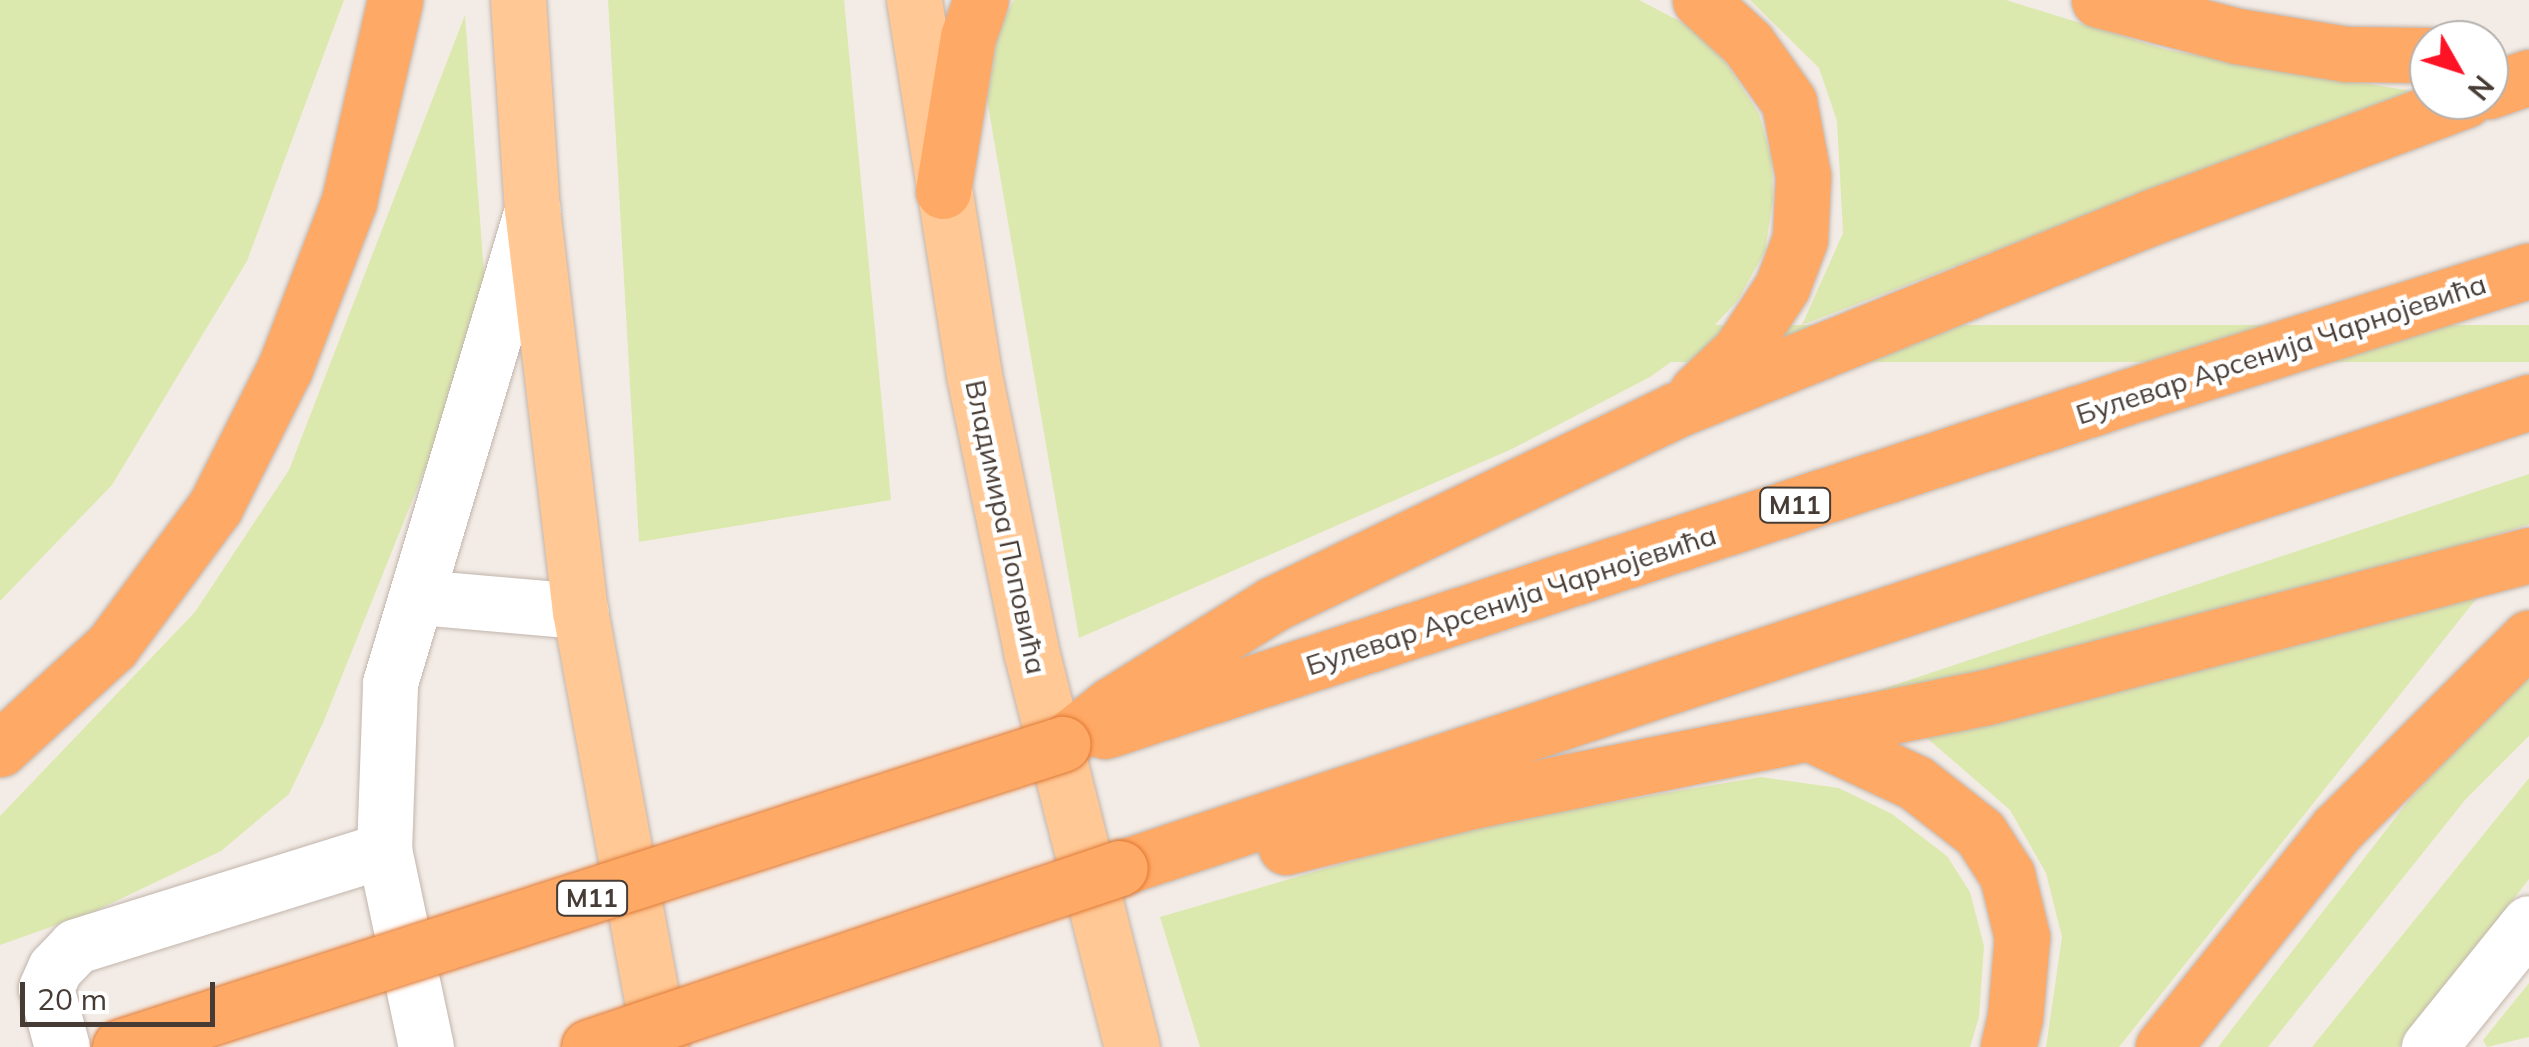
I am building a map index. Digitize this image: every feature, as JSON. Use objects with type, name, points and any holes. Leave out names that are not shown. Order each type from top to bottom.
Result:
[{"type":"highway","points":[[0,749],[112,646],[214,507],[285,368],[349,201],[396,0]]},
{"type":"highway","points":[[943,191],[968,37],[980,0]]},
{"type":"highway","points":[[1676,410],[1740,350],[1782,287],[1800,240],[1804,176],[1789,102],[1748,44],[1700,0]]},
{"type":"highway","points":[[2098,0],[2236,36],[2346,54],[2409,55]]},
{"type":"highway","points":[[1062,744],[1111,705],[1274,604],[1676,410],[2152,216],[2411,120]]},
{"type":"highway","name":"Булевар Арсенија Чарнојевића","points":[[1062,744],[1259,684],[2127,397],[2529,271]]},
{"type":"highway","points":[[588,1047],[2529,402]]},
{"type":"highway","points":[[1120,868],[1183,868],[1233,860],[1472,801],[1987,697],[2529,555]]},
{"type":"highway","points":[[2163,1047],[2337,829],[2529,638]]},
{"type":"highway","points":[[1811,734],[1916,783],[1980,833],[2007,875],[2022,937],[2015,1017],[2008,1047]]},
{"type":"highway","name":"M11","points":[[120,1047],[1062,744]]},
{"type":"main road","points":[[518,0],[532,209],[580,611],[661,1047]]},
{"type":"main road","name":"Владимира Поповића","points":[[914,0],[974,375],[1030,650],[1132,1047]]},
{"type":"lane","points":[[426,1047],[384,850],[390,683],[419,597],[532,209]]},
{"type":"lane","points":[[419,597],[580,611]]},
{"type":"lane","points":[[62,1047],[46,988],[55,968],[76,946],[384,850]]},
{"type":"lane","points":[[2428,1047],[2529,923]]},
{"type":"green space","points":[[0,0],[344,0],[247,261],[112,485],[0,601]]},
{"type":"green space","points":[[608,0],[844,0],[891,500],[639,542]]},
{"type":"green space","points":[[1014,0],[1639,0],[1689,26],[1726,63],[1759,114],[1771,157],[1773,199],[1765,251],[1738,300],[1699,342],[1650,377],[1512,449],[1079,638],[987,99],[999,30]]},
{"type":"green space","points":[[1750,0],[2006,0],[2167,50],[2409,92],[1802,325],[1843,233],[1837,121],[1819,68]]},
{"type":"green space","points":[[465,15],[485,287],[439,434],[323,723],[289,794],[221,851],[93,912],[0,945],[0,816],[195,612],[289,470]]},
{"type":"green space","points":[[1060,325],[2529,325],[2529,362],[1060,362]]},
{"type":"green space","points":[[2529,474],[2529,524],[2344,584],[2090,651],[1870,693]]},
{"type":"green space","points":[[2477,598],[2119,1047],[2046,1047],[2062,937],[2046,873],[2010,810],[1920,732]]},
{"type":"green space","points":[[2529,672],[2529,736],[2465,800],[2268,1047],[2218,1047],[2410,799]]},
{"type":"green space","points":[[1761,777],[1839,788],[1892,814],[1947,856],[1970,892],[1984,946],[1979,1017],[1970,1047],[1200,1047],[1160,917],[1475,825]]},
{"type":"green space","points":[[2529,778],[2529,879],[2399,1047],[2312,1047]]},
{"type":"green space","points":[[2529,983],[2529,1037],[2487,1047],[2483,1040]]}]
